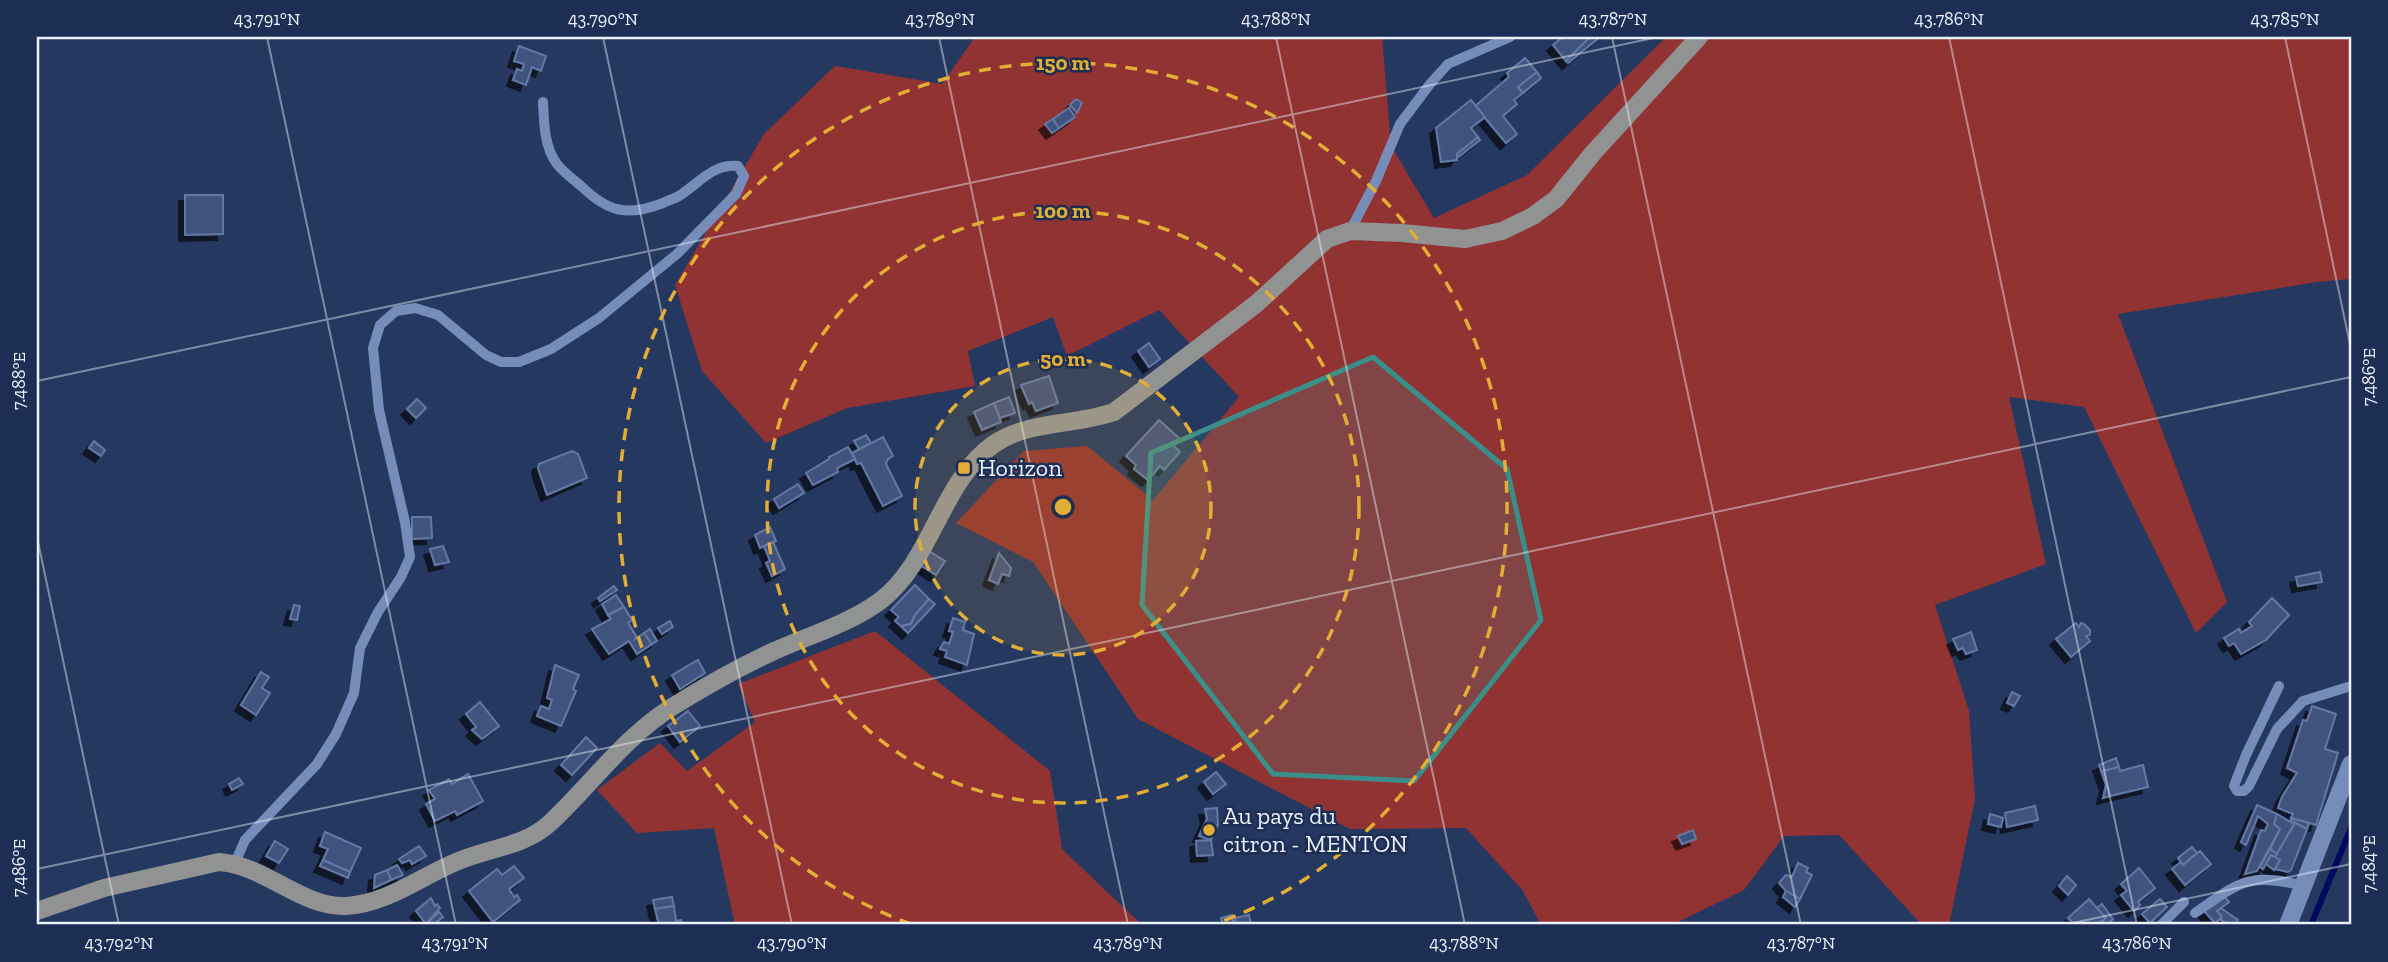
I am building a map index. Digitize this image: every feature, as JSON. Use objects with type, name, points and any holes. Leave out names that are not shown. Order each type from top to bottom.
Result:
[{"type":"street","points":[[37,911],[104,888],[219,862],[252,868],[317,901],[344,906],[374,902],[458,861],[522,842],[549,824],[631,737],[670,709],[716,681],[865,611],[883,599],[909,570],[969,469],[993,445],[1035,426],[1092,420],[1114,412],[1256,304],[1327,239],[1350,231],[1465,239],[1502,231],[1532,216],[1556,199],[1593,153],[1699,37]]},
{"type":"street","points":[[2288,925],[2351,764]]},
{"type":"lane","points":[[1350,231],[1376,181],[1400,124],[1430,84],[1448,65],[1510,37]]},
{"type":"lane","points":[[235,863],[245,840],[317,764],[336,734],[354,693],[360,648],[377,612],[401,577],[410,557],[405,522],[379,410],[373,348],[380,325],[396,311],[415,308],[438,315],[486,355],[501,362],[519,362],[551,349],[609,310],[677,254],[736,194],[744,176],[737,166],[726,165],[708,173],[681,195],[645,210],[621,211],[598,202],[556,164],[544,127],[543,102]]},
{"type":"lane","points":[[2279,686],[2246,755],[2234,786],[2237,791],[2244,791],[2249,786],[2277,729],[2303,701],[2351,686]]},
{"type":"lane","points":[[2195,913],[2235,886],[2248,881],[2274,879],[2304,886]]},
{"type":"lane","points":[[2161,925],[2184,902]]},
{"type":"highlighted area","points":[[1373,357],[1507,469],[1541,620],[1414,781],[1273,774],[1142,605],[1151,453]]},
{"type":"shaded area","points":[[975,37],[1382,37],[1391,146],[1434,218],[1527,175],[1666,37],[2351,37],[2351,279],[2118,314],[2227,602],[2196,633],[2084,407],[2009,397],[2046,564],[1935,605],[1969,711],[1975,799],[1949,925],[1922,925],[1839,835],[1784,836],[1744,890],[1672,925],[1541,925],[1523,891],[1466,828],[1350,829],[1138,719],[1033,562],[956,523],[1024,451],[1087,446],[1153,500],[1239,397],[1159,310],[1067,356],[1053,317],[968,351],[975,386],[847,408],[766,443],[702,371],[675,285],[764,134],[835,66],[942,84]]},
{"type":"shaded area","points":[[875,631],[1050,771],[1062,849],[1142,925],[735,925],[714,828],[637,833],[597,790],[660,743],[687,771],[755,722],[738,684]]},
{"type":"building","points":[[1563,37],[1590,37],[1566,61],[1553,45]]},
{"type":"building","points":[[1590,37],[1600,37],[1568,63],[1566,61]]},
{"type":"building","points":[[519,46],[546,56],[541,71],[532,67],[526,85],[513,80],[517,69],[522,71],[524,64],[514,61]]},
{"type":"building","points":[[1525,58],[1537,72],[1518,87],[1523,93],[1514,100],[1517,104],[1503,116],[1517,134],[1506,143],[1475,106],[1509,77],[1507,73]]},
{"type":"building","points":[[1537,72],[1541,78],[1523,93],[1518,87]]},
{"type":"building","points":[[1076,99],[1082,103],[1077,113],[1070,105]]},
{"type":"building","points":[[1471,100],[1485,117],[1471,128],[1478,137],[1457,154],[1457,160],[1441,162],[1436,128]]},
{"type":"building","points":[[1069,108],[1075,117],[1059,128],[1053,119]]},
{"type":"building","points":[[1053,119],[1059,128],[1052,133],[1045,124]]},
{"type":"building","points":[[1478,137],[1480,140],[1457,158],[1457,154]]},
{"type":"building","points":[[185,195],[223,195],[223,234],[185,235]]},
{"type":"building","points":[[1149,343],[1160,359],[1149,367],[1138,351]]},
{"type":"building","points":[[1049,376],[1058,403],[1036,411],[1032,402],[1029,404],[1021,385]]},
{"type":"building","points":[[1009,397],[1015,413],[1000,418],[994,403]]},
{"type":"building","points":[[417,399],[426,408],[416,418],[407,409]]},
{"type":"building","points":[[994,403],[1001,422],[982,430],[974,412]]},
{"type":"building","points":[[1159,420],[1179,438],[1173,445],[1180,452],[1164,470],[1160,466],[1148,480],[1134,469],[1136,465],[1126,456]]},
{"type":"building","points":[[866,435],[871,443],[859,449],[854,441]]},
{"type":"building","points":[[883,437],[893,456],[886,464],[902,496],[883,506],[861,463],[857,464],[852,453]]},
{"type":"building","points":[[94,441],[105,450],[101,456],[89,448]]},
{"type":"building","points":[[848,447],[855,459],[837,468],[838,472],[813,485],[806,473]]},
{"type":"building","points":[[572,451],[578,454],[587,478],[547,495],[539,464]]},
{"type":"building","points":[[798,484],[804,493],[779,508],[774,499]]},
{"type":"building","points":[[412,517],[431,517],[432,538],[412,539]]},
{"type":"building","points":[[770,527],[776,541],[760,548],[755,535]]},
{"type":"building","points":[[773,542],[785,569],[772,576],[766,563],[770,561],[764,546]]},
{"type":"building","points":[[443,546],[449,562],[435,565],[430,549]]},
{"type":"building","points":[[929,551],[945,561],[936,575],[920,565]]},
{"type":"building","points":[[999,553],[1011,568],[1009,576],[1002,574],[998,584],[989,580]]},
{"type":"building","points":[[2320,572],[2322,582],[2298,586],[2296,577]]},
{"type":"building","points":[[915,585],[929,599],[911,624],[901,626],[895,621],[899,617],[891,610]]},
{"type":"building","points":[[614,586],[617,590],[600,601],[598,598]]},
{"type":"building","points":[[616,595],[624,607],[608,615],[602,604]]},
{"type":"building","points":[[2272,598],[2289,615],[2266,640],[2241,654],[2234,643],[2229,646],[2224,638],[2239,629],[2241,633],[2252,626],[2249,622]]},
{"type":"building","points":[[929,599],[935,604],[908,633],[901,626],[911,624]]},
{"type":"building","points":[[294,605],[300,606],[297,620],[290,619]]},
{"type":"building","points":[[624,607],[632,620],[628,623],[636,636],[635,639],[644,633],[652,644],[637,654],[629,641],[609,654],[592,629],[611,619],[608,615]]},
{"type":"building","points":[[953,618],[965,622],[963,630],[974,634],[967,665],[945,657],[947,651],[940,649],[944,642],[949,644],[953,632],[949,631]]},
{"type":"building","points":[[670,621],[673,627],[662,634],[658,628]]},
{"type":"building","points":[[2076,623],[2079,627],[2081,623],[2084,624],[2090,630],[2090,635],[2086,636],[2090,641],[2071,657],[2056,639]]},
{"type":"building","points":[[650,629],[657,641],[652,644],[644,633]]},
{"type":"building","points":[[1971,632],[1977,650],[1966,654],[1963,648],[1958,650],[1953,639]]},
{"type":"building","points":[[698,660],[705,673],[680,689],[672,675]]},
{"type":"building","points":[[555,665],[579,675],[573,689],[576,691],[561,726],[537,716],[541,706],[549,709],[552,700],[547,698]]},
{"type":"building","points":[[261,672],[269,677],[262,688],[270,693],[256,715],[241,705]]},
{"type":"building","points":[[2012,692],[2020,696],[2014,706],[2007,703]]},
{"type":"building","points":[[480,702],[499,726],[482,739],[472,730],[476,727],[466,714]]},
{"type":"building","points":[[2312,706],[2336,714],[2325,749],[2338,753],[2316,825],[2291,818],[2293,814],[2278,808],[2297,773],[2287,768],[2303,720],[2307,721]]},
{"type":"building","points":[[688,711],[700,726],[680,742],[668,726]]},
{"type":"building","points":[[586,737],[597,748],[572,775],[561,765]]},
{"type":"building","points":[[2116,758],[2119,767],[2103,771],[2110,796],[2103,798],[2106,785],[2099,765]]},
{"type":"building","points":[[2143,765],[2148,787],[2110,796],[2103,771],[2119,767],[2120,771]]},
{"type":"building","points":[[1216,772],[1226,784],[1213,794],[1204,782]]},
{"type":"building","points":[[468,774],[483,801],[457,815],[455,811],[435,821],[426,804],[435,799],[429,790],[449,779],[452,784]]},
{"type":"building","points":[[239,778],[243,784],[232,790],[229,784]]},
{"type":"building","points":[[2257,805],[2277,814],[2274,824],[2280,829],[2257,871],[2245,874],[2261,830],[2265,831],[2268,824],[2258,816],[2246,845],[2241,842]]},
{"type":"building","points":[[2035,806],[2038,820],[2007,827],[2005,813]]},
{"type":"building","points":[[1217,808],[1218,824],[1211,840],[1199,836],[1207,819],[1205,809]]},
{"type":"building","points":[[1990,814],[2003,818],[2001,827],[1988,824]]},
{"type":"building","points":[[2277,814],[2294,824],[2277,854],[2270,849],[2280,829],[2274,824]]},
{"type":"building","points":[[2291,820],[2309,823],[2307,829]]},
{"type":"building","points":[[2295,823],[2307,829],[2291,870],[2288,872],[2275,869],[2280,860],[2275,857]]},
{"type":"building","points":[[1693,830],[1696,839],[1682,844],[1678,836]]},
{"type":"building","points":[[325,832],[361,848],[350,872],[323,860],[328,849],[320,846]]},
{"type":"building","points":[[1211,840],[1213,855],[1197,856],[1196,841]]},
{"type":"building","points":[[275,841],[288,849],[279,863],[266,856]]},
{"type":"building","points":[[419,846],[426,856],[412,864],[410,860],[402,863],[399,859]]},
{"type":"building","points":[[2192,847],[2197,853],[2183,865],[2178,858]]},
{"type":"building","points":[[2270,849],[2277,854],[2275,857],[2271,855],[2263,869],[2260,867]]},
{"type":"building","points":[[2200,851],[2211,864],[2185,885],[2172,869],[2181,862],[2183,865]]},
{"type":"building","points":[[2271,855],[2280,860],[2274,870],[2266,864]]},
{"type":"building","points":[[323,860],[350,872],[348,878],[320,866]]},
{"type":"building","points":[[1798,863],[1808,868],[1806,872],[1812,875],[1800,899],[1786,891],[1779,883],[1786,875],[1792,877]]},
{"type":"building","points":[[397,865],[403,875],[391,880],[387,870]]},
{"type":"building","points":[[514,866],[524,878],[509,889],[514,897],[517,895],[520,900],[493,922],[469,891],[497,869],[502,875]]},
{"type":"building","points":[[2139,868],[2155,888],[2138,902],[2140,905],[2134,911],[2121,895],[2127,891],[2121,884]]},
{"type":"building","points":[[387,870],[391,880],[374,888],[375,875]]},
{"type":"building","points":[[2067,876],[2076,885],[2068,895],[2059,886]]},
{"type":"building","points":[[1786,891],[1800,899],[1795,907],[1783,897]]},
{"type":"building","points":[[672,897],[674,906],[655,909],[653,900]]},
{"type":"building","points":[[2225,897],[2229,902],[2217,911],[2222,917],[2215,923],[2204,911]]},
{"type":"building","points":[[431,898],[435,906],[437,904],[440,908],[426,924],[416,911]]},
{"type":"building","points":[[2089,899],[2106,918],[2097,925],[2075,925],[2068,918]]},
{"type":"building","points":[[2160,899],[2167,907],[2150,923],[2142,914]]},
{"type":"building","points":[[2102,904],[2113,919],[2106,925],[2097,925],[2106,918],[2097,908]]},
{"type":"building","points":[[674,906],[676,921],[681,920],[682,925],[659,925],[655,909]]},
{"type":"building","points":[[2221,908],[2238,920],[2234,925],[2220,919],[2222,917],[2217,911]]},
{"type":"building","points":[[439,912],[443,917],[433,925],[426,924]]},
{"type":"building","points":[[1232,915],[1234,925],[1223,925],[1221,918]]},
{"type":"building","points":[[1249,915],[1251,925],[1236,925],[1235,918]]},
{"type":"waterway","points":[[2311,925],[2351,828]]},
{"type":"place","name":"Horizon","points":[[964,468]]},
{"type":"place","name":"Au pays du citron - MENTON","points":[[1209,830]]}]
